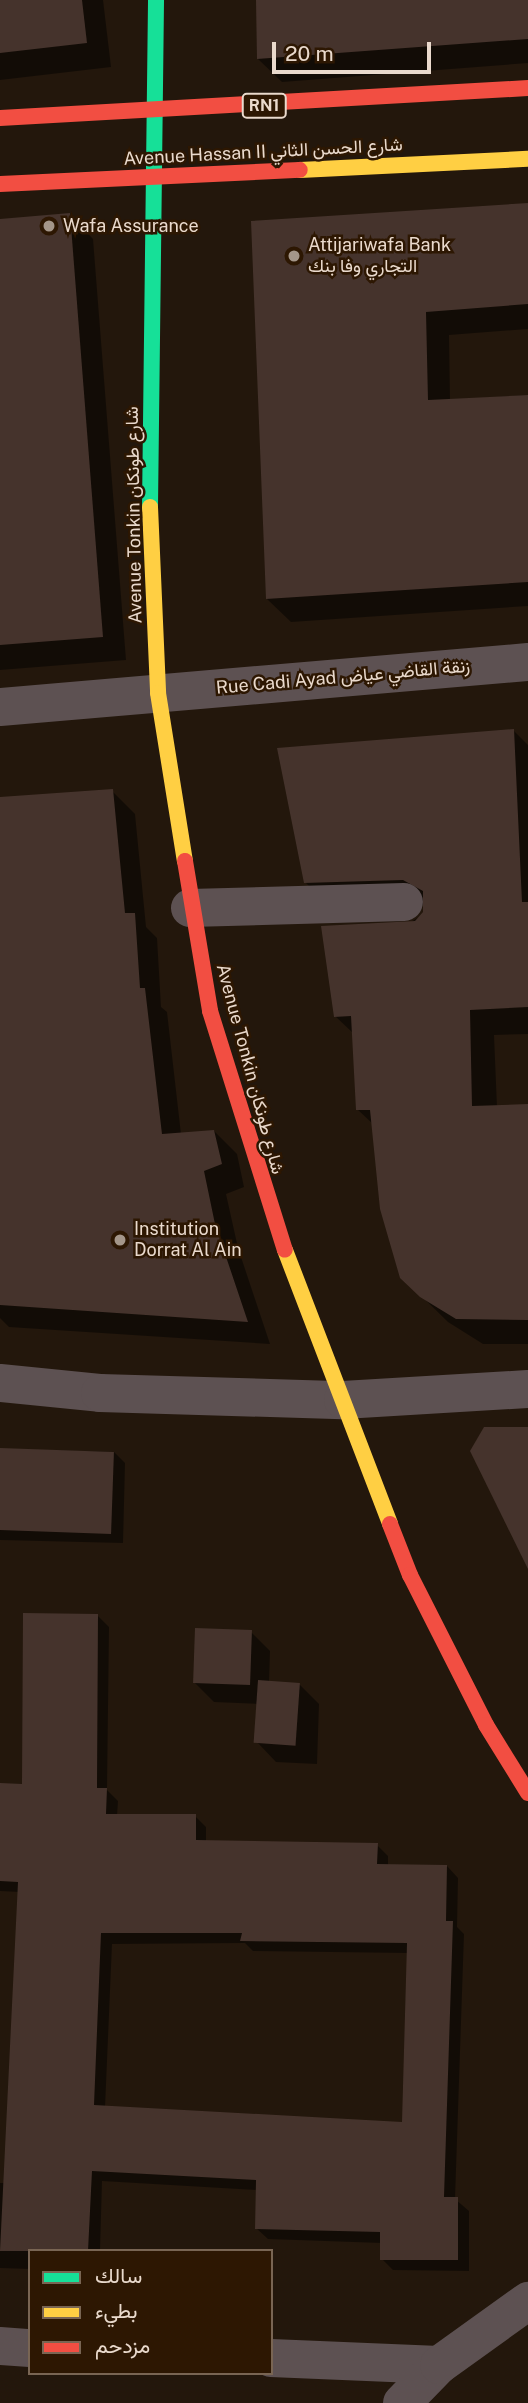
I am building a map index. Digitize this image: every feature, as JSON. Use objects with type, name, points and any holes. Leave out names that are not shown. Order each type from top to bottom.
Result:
[{"type":"street","name":"Avenue Tonkin شارع طونكان","points":[[156,0],[150,500],[158,692],[190,908],[210,1010],[266,1200],[410,1575],[486,1725],[528,1793]]},
{"type":"street","name":"RN1","points":[[0,118],[156,112],[528,88]]},
{"type":"street","name":"Avenue Hassan II شارع الحسن الثاني","points":[[0,184],[528,159]]},
{"type":"street","name":"Rue Cadi Ayad زنقة القاضي عياض","points":[[0,707],[528,662]]},
{"type":"street","points":[[190,908],[404,902]]},
{"type":"street","points":[[0,1383],[100,1393],[342,1400],[528,1389]]},
{"type":"street","points":[[402,2403],[439,2365],[528,2301]]},
{"type":"street","points":[[0,2346],[28,2347]]},
{"type":"street","points":[[273,2358],[439,2365]]},
{"type":"building","points":[[0,0],[82,0],[87,43],[0,53]]},
{"type":"building","points":[[256,0],[528,0],[528,39],[257,59]]},
{"type":"building","points":[[528,203],[528,304],[426,312],[428,400],[528,395],[528,582],[266,599],[251,221]]},
{"type":"building","points":[[70,213],[103,637],[0,645],[0,219]]},
{"type":"building","points":[[514,729],[522,902],[528,902],[528,1007],[470,1010],[472,1106],[528,1104],[528,1320],[456,1319],[420,1297],[400,1278],[380,1209],[370,1110],[356,1110],[351,1016],[334,1017],[321,926],[415,921],[423,912],[423,891],[403,880],[304,883],[277,748]]},
{"type":"building","points":[[113,789],[125,913],[135,913],[140,988],[145,988],[162,1134],[214,1130],[222,1164],[204,1171],[215,1224],[248,1322],[0,1305],[0,797]]},
{"type":"building","points":[[484,1427],[528,1427],[528,1569],[470,1451]]},
{"type":"building","points":[[0,1448],[114,1452],[111,1534],[0,1530]]},
{"type":"building","points":[[23,1613],[98,1614],[97,1788],[107,1788],[106,1814],[196,1814],[196,1840],[378,1843],[377,1864],[447,1865],[446,1921],[453,1921],[444,2197],[458,2197],[458,2260],[380,2260],[380,2232],[255,2229],[256,2180],[92,2171],[88,2249],[0,2251],[18,1882],[0,1881],[0,1783],[22,1784]],"holes":[[[101,1933],[242,1933],[240,1941],[407,1943],[402,2122],[94,2105]]]},
{"type":"building","points":[[195,1628],[252,1630],[250,1685],[193,1683]]},
{"type":"building","points":[[258,1680],[300,1683],[296,1746],[254,1743]]},
{"type":"traffic: fast","points":[[150,507],[156,0]]},
{"type":"traffic: slow","points":[[300,170],[528,159]]},
{"type":"traffic: slow","points":[[150,507],[158,693],[185,861]]},
{"type":"traffic: slow","points":[[285,1250],[390,1524]]},
{"type":"traffic: jam","points":[[0,118],[528,88]]},
{"type":"traffic: jam","points":[[0,184],[300,170]]},
{"type":"traffic: jam","points":[[185,861],[210,1011],[285,1250]]},
{"type":"traffic: jam","points":[[390,1524],[410,1575],[486,1725],[528,1793]]},
{"type":"place","name":"Wafa Assurance","points":[[49,226]]},
{"type":"place","name":"Attijariwafa Bank التجاري وفا بنك","points":[[294,256]]},
{"type":"place","name":"Institution Dorrat Al Ain","points":[[120,1240]]}]
